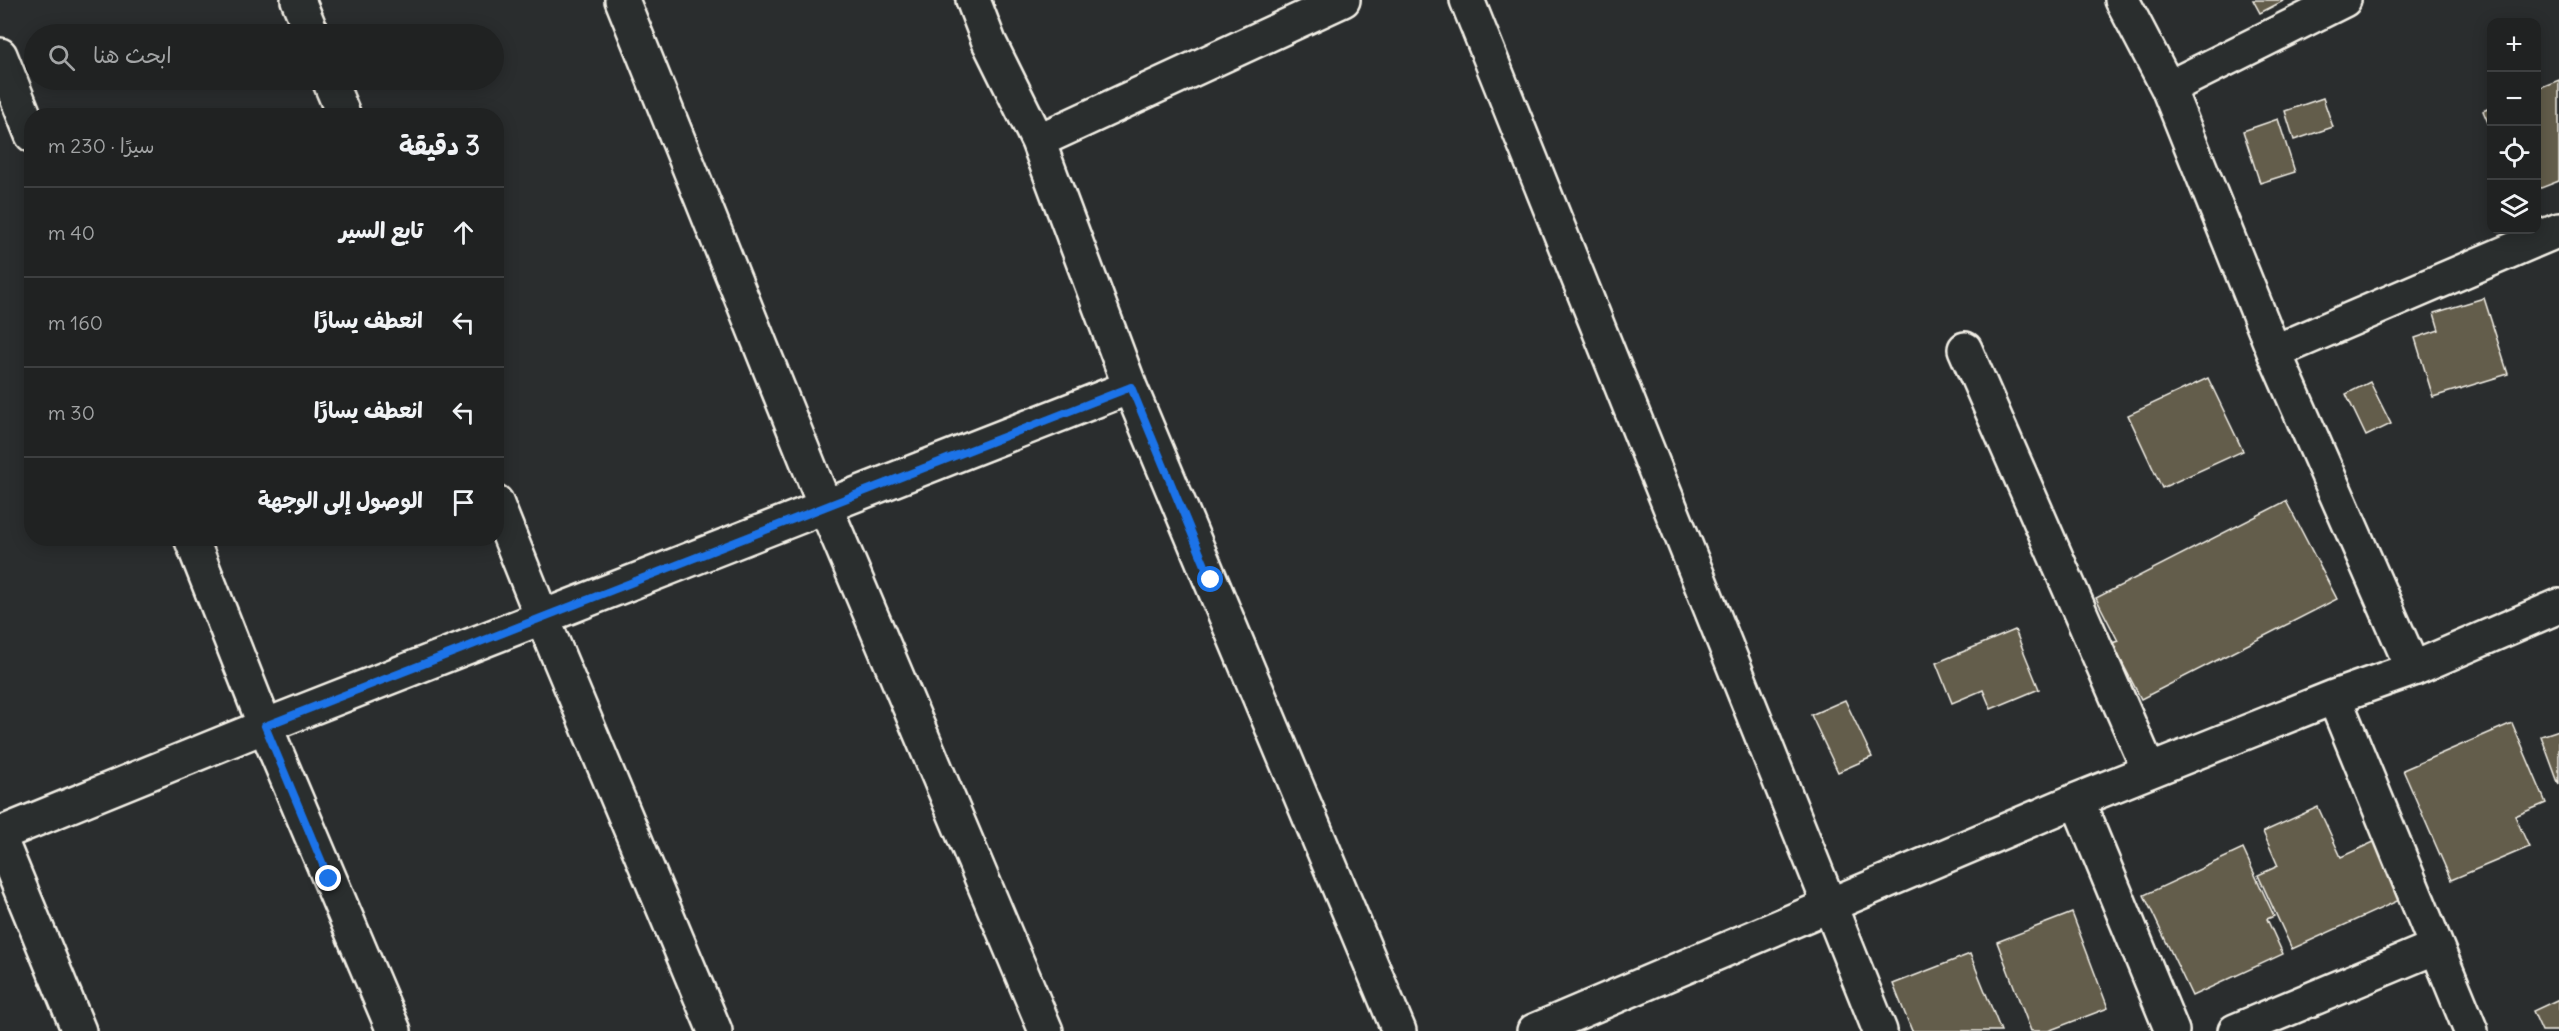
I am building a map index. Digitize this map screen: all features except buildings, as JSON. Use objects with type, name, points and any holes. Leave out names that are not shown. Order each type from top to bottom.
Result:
[{"type":"street","points":[[298,0],[308,24]]},
{"type":"street","points":[[622,0],[825,506],[1046,1031]]},
{"type":"street","points":[[973,0],[989,42],[1038,141],[1131,387],[1399,1031]]},
{"type":"street","points":[[1467,0],[1880,1031]]},
{"type":"street","points":[[2122,0],[2168,88],[2274,352],[2413,669]]},
{"type":"street","points":[[2168,88],[2344,0]]},
{"type":"street","points":[[1038,141],[1328,3]]},
{"type":"street","points":[[0,55],[24,115]]},
{"type":"street","points":[[334,90],[341,108]]},
{"type":"street","points":[[2274,352],[2559,230]]},
{"type":"street","points":[[1965,349],[2149,770]]},
{"type":"street","points":[[0,834],[542,616],[1131,387]]},
{"type":"street","points":[[504,522],[715,1031]]},
{"type":"street","points":[[194,546],[265,726],[394,1031]]},
{"type":"street","points":[[1548,1028],[2077,800],[2334,697],[2413,669],[2559,606]]},
{"type":"street","points":[[2334,697],[2471,1031]]},
{"type":"street","points":[[2077,800],[2172,1031]]},
{"type":"street","points":[[0,839],[79,1031]]},
{"type":"street","points":[[2235,1031],[2436,947]]},
{"type":"route","points":[[329,879],[265,726],[1131,387],[1211,580]]}]
